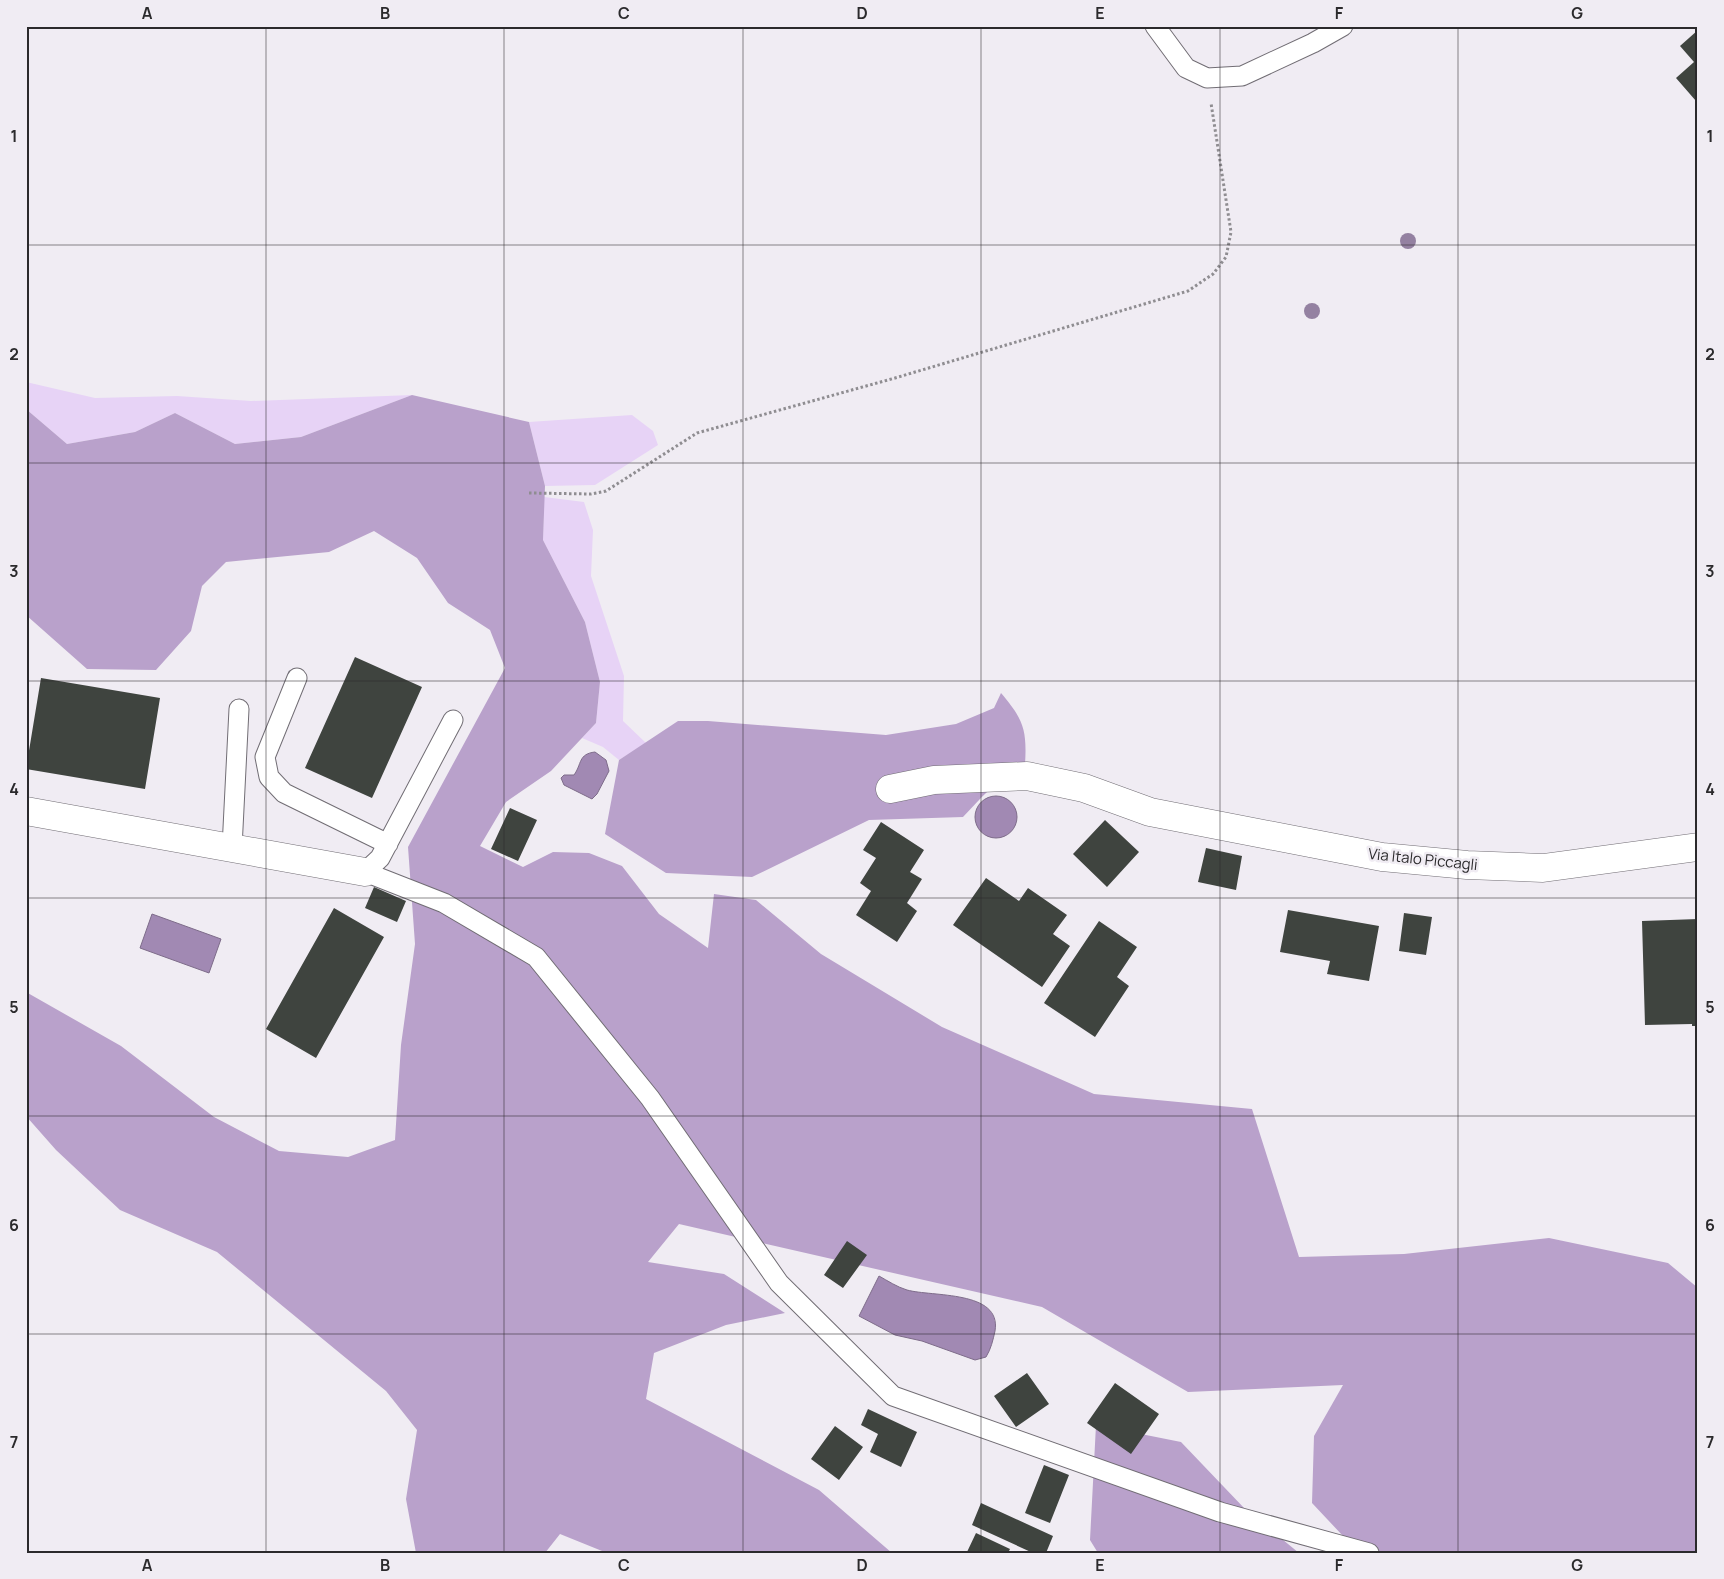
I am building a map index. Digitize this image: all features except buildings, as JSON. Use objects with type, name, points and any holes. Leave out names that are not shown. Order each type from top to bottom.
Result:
[{"type":"street","name":"Via Italo Piccagli","points":[[890,789],[934,780],[1028,776],[1084,788],[1150,812],[1382,857],[1467,865],[1543,868],[1698,848]]},
{"type":"street","points":[[26,811],[365,872]]},
{"type":"lane","points":[[1155,26],[1186,68],[1208,78],[1242,76],[1313,43],[1343,26]]},
{"type":"lane","points":[[297,678],[265,757],[269,777],[284,793],[388,844]]},
{"type":"lane","points":[[232,848],[239,709]]},
{"type":"lane","points":[[453,720],[380,858],[365,872],[444,903],[536,957],[650,1098],[779,1283],[893,1396],[1220,1512],[1369,1553]]},
{"type":"path","points":[[528,493],[591,494],[606,492],[697,433],[895,378],[1188,290],[1213,274],[1226,257],[1231,232],[1208,78]]},
{"type":"shaded area","points":[[26,382],[95,398],[177,396],[251,401],[412,395],[301,437],[235,444],[175,413],[135,432],[67,444],[26,409]]},
{"type":"shaded area","points":[[412,395],[529,422],[545,486],[543,540],[585,622],[600,682],[596,723],[551,771],[506,802],[480,846],[523,867],[553,852],[589,853],[622,866],[659,914],[708,948],[714,894],[756,900],[821,954],[942,1027],[1094,1094],[1252,1109],[1299,1257],[1404,1254],[1549,1238],[1668,1263],[1698,1288],[1698,1553],[1359,1553],[1312,1503],[1314,1436],[1343,1385],[1188,1392],[1042,1307],[679,1224],[648,1262],[724,1274],[785,1313],[726,1325],[654,1353],[646,1399],[819,1490],[892,1553],[607,1553],[560,1534],[545,1553],[416,1553],[406,1499],[417,1430],[386,1391],[217,1252],[120,1210],[56,1150],[26,1116],[26,992],[121,1046],[214,1117],[279,1151],[348,1157],[395,1140],[401,1045],[415,944],[408,847],[505,668],[490,630],[448,603],[417,558],[374,531],[329,552],[226,562],[202,586],[191,631],[156,670],[87,669],[26,615],[26,409],[67,444],[135,432],[175,413],[235,444],[301,437]]},
{"type":"shaded area","points":[[632,415],[653,431],[658,445],[595,485],[545,486],[529,422]]},
{"type":"shaded area","points":[[544,497],[584,502],[593,530],[591,576],[624,676],[623,721],[646,743],[619,760],[603,747],[582,738],[596,723],[600,682],[585,622],[543,540]]},
{"type":"shaded area","points":[[1001,693],[1015,711],[1022,726],[1025,743],[1025,765],[999,781],[963,817],[869,820],[752,877],[666,873],[605,834],[619,760],[678,721],[708,721],[886,735],[956,724],[994,708]]},
{"type":"shaded area","points":[[595,752],[606,760],[609,771],[597,794],[592,799],[564,785],[561,778],[564,775],[574,775],[583,757]]},
{"type":"shaded area","points":[[1000,796],[1008,799],[1014,805],[1017,817],[1014,829],[1008,835],[992,838],[984,835],[978,829],[975,813],[978,805],[984,799]]},
{"type":"shaded area","points":[[152,914],[221,939],[209,973],[140,948]]},
{"type":"shaded area","points":[[879,1276],[907,1290],[963,1298],[988,1308],[994,1318],[995,1331],[991,1348],[986,1357],[975,1360],[922,1341],[895,1335],[859,1316]]},
{"type":"shaded area","points":[[1096,1425],[1181,1442],[1245,1509],[1299,1553],[1098,1553],[1090,1540]]}]
